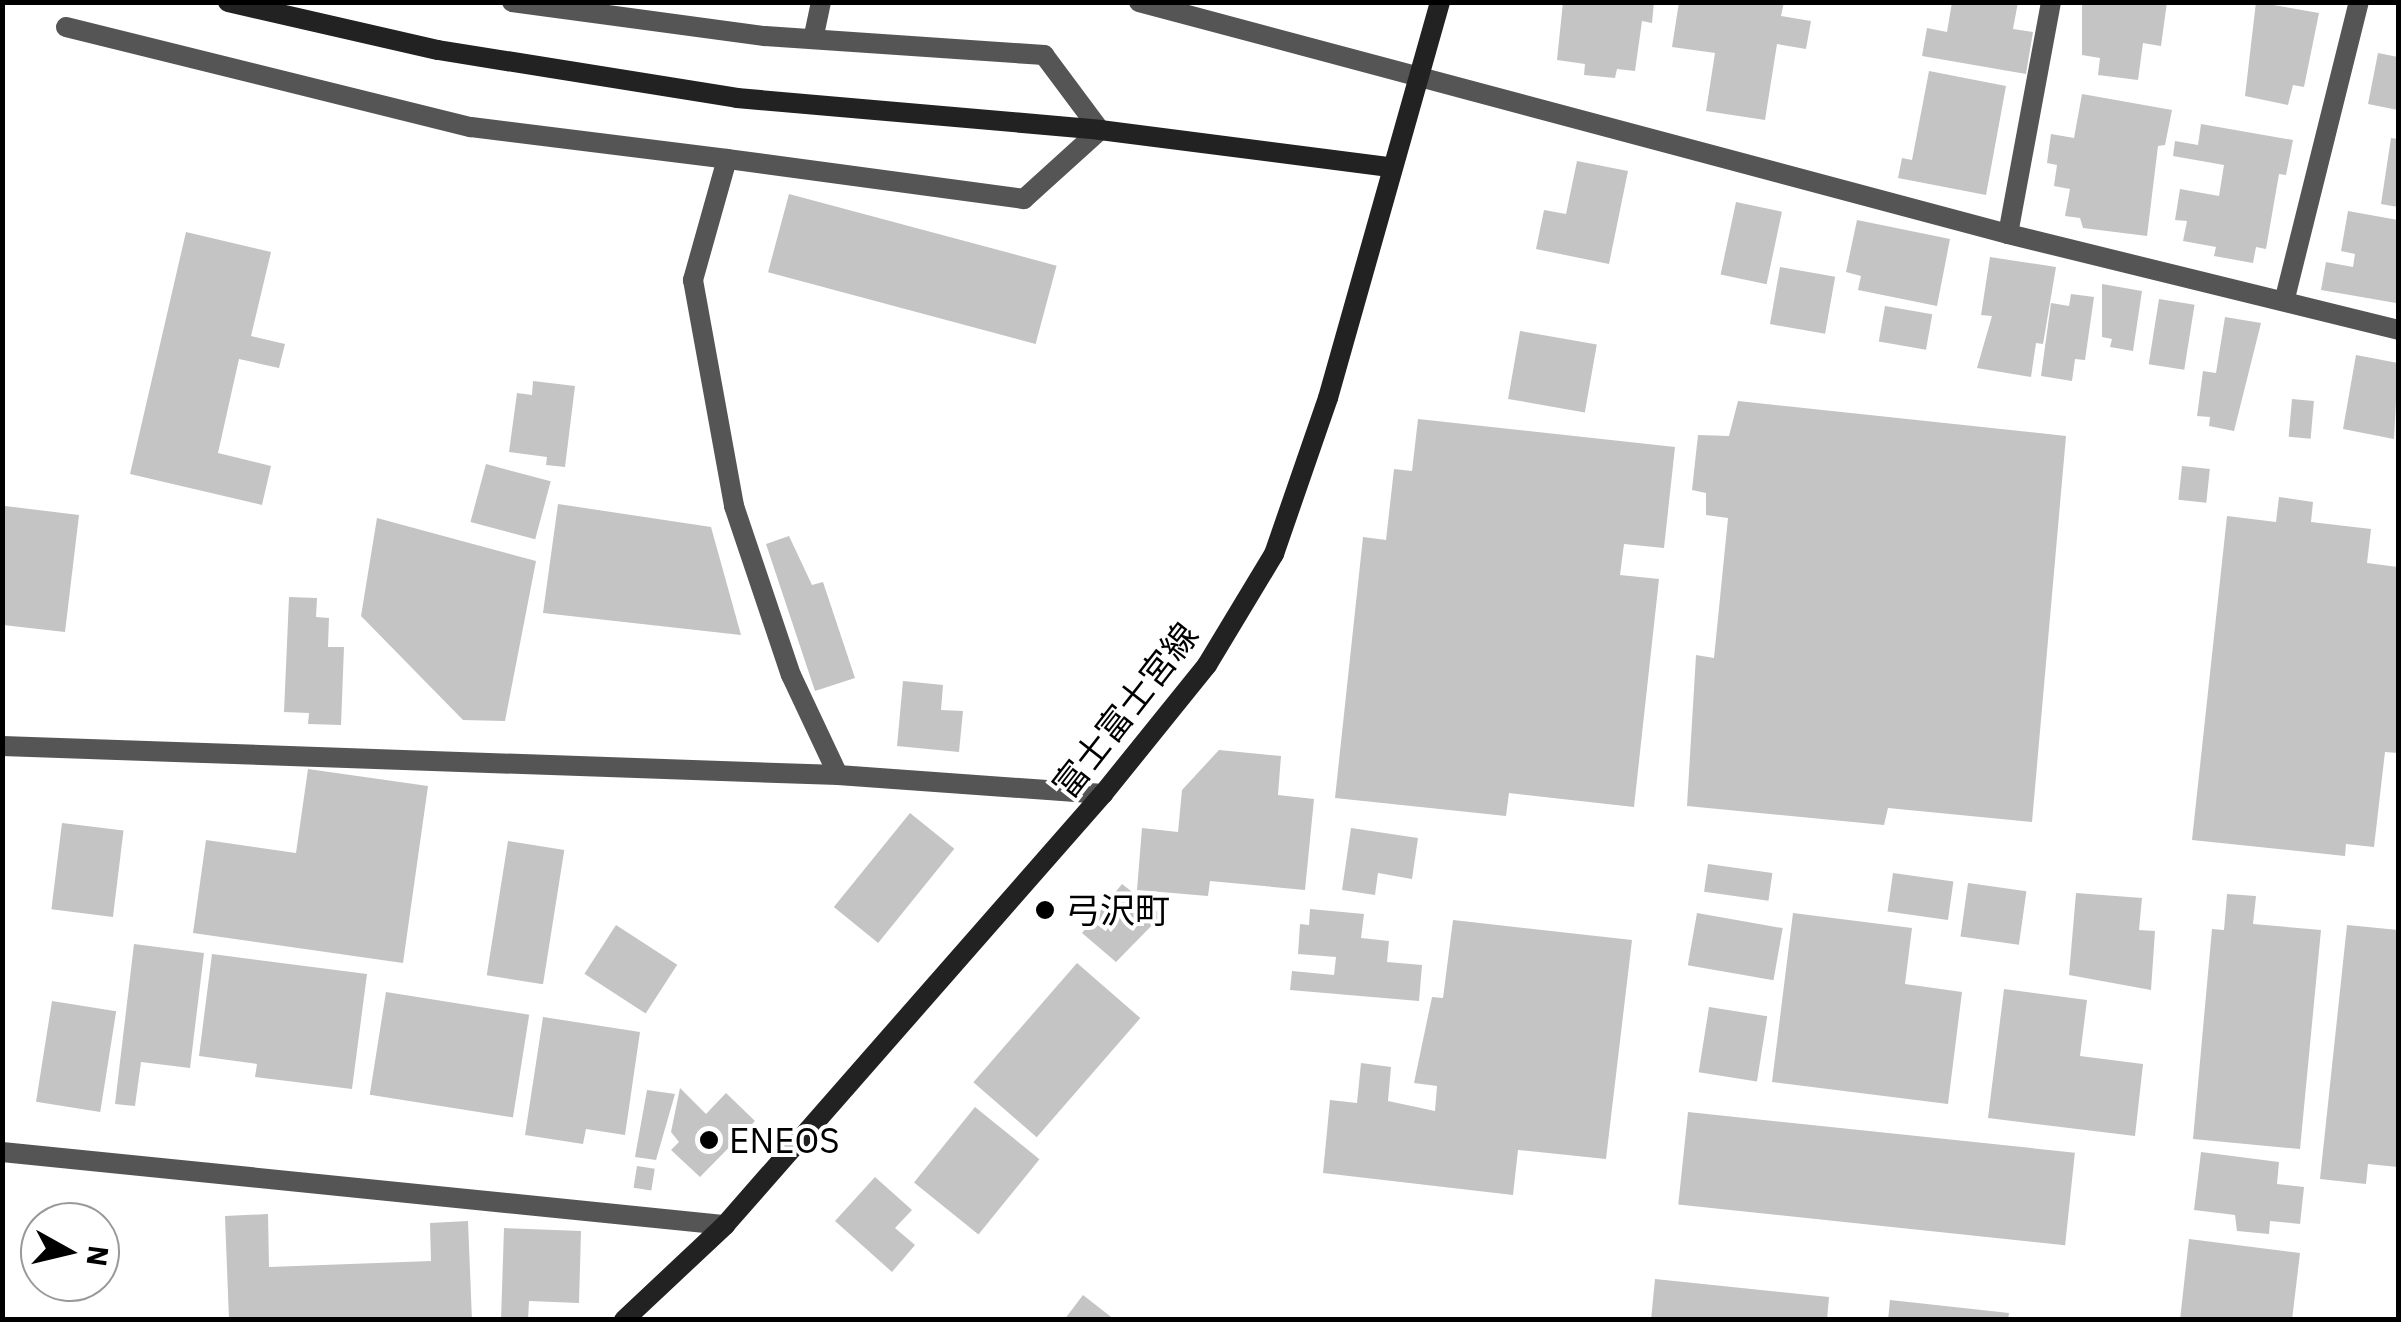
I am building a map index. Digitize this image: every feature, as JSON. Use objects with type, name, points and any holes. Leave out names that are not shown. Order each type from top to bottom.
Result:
[{"type":"main road","points":[[228,2],[438,50],[737,98],[1100,130],[1390,167]]},
{"type":"main road","name":"富士富士宮線","points":[[624,1320],[724,1224],[1104,794],[1207,665],[1274,554],[1328,398],[1390,167],[1440,2]]},
{"type":"street","points":[[66,28],[472,127],[1024,198],[1100,130],[1044,56],[814,36],[765,36],[512,2]]},
{"type":"street","points":[[814,36],[821,2]]},
{"type":"street","points":[[1139,2],[2008,234],[2285,298],[2398,330]]},
{"type":"street","points":[[2008,234],[2051,2]]},
{"type":"street","points":[[2285,298],[2359,2]]},
{"type":"street","points":[[726,160],[693,280],[696,298],[734,506],[792,675],[838,774]]},
{"type":"street","points":[[2,746],[838,774],[1104,794]]},
{"type":"street","points":[[2,1152],[724,1224]]},
{"type":"building","points":[[1563,2],[1654,2],[1652,23],[1642,21],[1635,71],[1617,69],[1615,78],[1584,75],[1585,64],[1557,60]]},
{"type":"building","points":[[1679,2],[1784,2],[1781,16],[1811,21],[1806,49],[1777,44],[1765,120],[1706,111],[1715,53],[1672,47]]},
{"type":"building","points":[[1952,2],[2018,2],[2013,29],[2033,32],[2026,74],[1922,56],[1927,28],[1947,32]]},
{"type":"building","points":[[2082,2],[2167,2],[2161,46],[2143,43],[2138,80],[2098,75],[2100,58],[2082,55]]},
{"type":"building","points":[[2256,2],[2319,13],[2304,87],[2293,85],[2288,105],[2245,96]]},
{"type":"building","points":[[2378,53],[2398,57],[2398,110],[2368,104]]},
{"type":"building","points":[[1929,71],[2006,86],[1986,195],[1898,178],[1902,158],[1912,160]]},
{"type":"building","points":[[2082,94],[2172,110],[2165,145],[2158,146],[2147,236],[2083,228],[2080,218],[2065,216],[2070,189],[2054,186],[2057,165],[2047,163],[2051,134],[2074,138]]},
{"type":"building","points":[[2201,124],[2293,140],[2286,175],[2279,174],[2266,249],[2256,247],[2253,263],[2214,256],[2216,247],[2183,241],[2187,221],[2175,220],[2180,189],[2219,196],[2224,165],[2173,156],[2175,141],[2198,145]]},
{"type":"building","points":[[2391,138],[2398,139],[2398,207],[2381,204]]},
{"type":"building","points":[[1577,161],[1628,171],[1609,264],[1536,249],[1544,210],[1566,214]]},
{"type":"building","points":[[789,194],[1057,266],[1036,344],[768,272]]},
{"type":"building","points":[[1736,202],[1782,212],[1767,284],[1721,274]]},
{"type":"building","points":[[2348,211],[2398,220],[2396,303],[2321,290],[2326,262],[2353,267],[2355,254],[2341,251]]},
{"type":"building","points":[[1857,220],[1950,239],[1937,306],[1858,290],[1861,276],[1846,272]]},
{"type":"building","points":[[186,232],[271,252],[251,336],[285,344],[279,368],[239,359],[218,453],[271,466],[262,505],[130,474]]},
{"type":"building","points":[[1990,257],[2056,267],[2043,344],[2036,343],[2031,377],[1977,368],[1992,316],[1981,315]]},
{"type":"building","points":[[1780,267],[1835,277],[1825,334],[1770,324]]},
{"type":"building","points":[[2102,284],[2142,291],[2133,351],[2110,347],[2112,339],[2102,337]]},
{"type":"building","points":[[2071,294],[2094,297],[2085,360],[2075,359],[2072,381],[2041,376],[2051,303],[2069,306]]},
{"type":"building","points":[[2159,299],[2195,305],[2184,370],[2149,364]]},
{"type":"building","points":[[1885,306],[1932,314],[1926,350],[1879,341]]},
{"type":"building","points":[[2225,317],[2261,323],[2234,431],[2209,426],[2210,417],[2197,416],[2203,371],[2216,373]]},
{"type":"building","points":[[1520,331],[1597,345],[1585,412],[1508,399]]},
{"type":"building","points":[[2356,355],[2398,363],[2394,439],[2343,429]]},
{"type":"building","points":[[533,381],[575,386],[565,467],[546,465],[547,457],[509,452],[517,393],[532,395]]},
{"type":"building","points":[[2292,399],[2314,401],[2311,439],[2289,437]]},
{"type":"building","points":[[1738,401],[2066,436],[2032,822],[1888,808],[1884,825],[1687,806],[1696,655],[1714,658],[1728,518],[1706,515],[1706,493],[1692,490],[1698,435],[1729,436]]},
{"type":"building","points":[[1418,419],[1675,447],[1664,548],[1624,544],[1620,575],[1659,579],[1634,807],[1509,793],[1506,816],[1335,798],[1363,537],[1386,540],[1394,469],[1412,471]]},
{"type":"building","points":[[486,464],[551,481],[535,539],[470,522]]},
{"type":"building","points":[[2182,466],[2210,469],[2206,503],[2178,500]]},
{"type":"building","points":[[2279,497],[2313,502],[2311,522],[2371,529],[2367,563],[2398,567],[2398,753],[2385,752],[2374,847],[2346,844],[2345,856],[2192,840],[2227,516],[2276,522]]},
{"type":"building","points":[[558,504],[711,527],[741,635],[543,613]]},
{"type":"building","points":[[5,506],[79,515],[65,632],[3,625]]},
{"type":"building","points":[[377,518],[536,561],[505,721],[463,720],[361,616]]},
{"type":"building","points":[[789,536],[812,585],[823,582],[855,678],[815,691],[766,544]]},
{"type":"building","points":[[289,597],[317,598],[316,617],[329,618],[328,647],[344,647],[341,725],[308,724],[309,713],[284,712]]},
{"type":"building","points":[[903,681],[943,685],[941,710],[963,711],[959,752],[897,746]]},
{"type":"building","points":[[1219,750],[1281,756],[1278,795],[1314,799],[1305,890],[1210,881],[1208,896],[1137,890],[1142,828],[1178,832],[1182,790]]},
{"type":"building","points":[[308,769],[428,786],[403,963],[193,933],[206,840],[296,853]]},
{"type":"building","points":[[910,813],[954,849],[878,943],[834,907]]},
{"type":"building","points":[[62,823],[124,831],[113,917],[51,909]]},
{"type":"building","points":[[1351,828],[1418,838],[1412,879],[1378,873],[1375,895],[1342,890]]},
{"type":"building","points":[[508,841],[564,850],[543,984],[487,975]]},
{"type":"building","points":[[1708,864],[1772,873],[1768,901],[1704,892]]},
{"type":"building","points":[[1893,873],[1953,881],[1948,920],[1888,912]]},
{"type":"building","points":[[1968,883],[2026,891],[2019,945],[1960,936]]},
{"type":"building","points":[[1122,884],[1162,915],[1116,962],[1082,933]]},
{"type":"building","points":[[2076,893],[2142,898],[2139,930],[2155,931],[2151,990],[2069,975]]},
{"type":"building","points":[[2227,894],[2256,896],[2253,924],[2321,930],[2300,1149],[2193,1139],[2212,929],[2224,930]]},
{"type":"building","points":[[1310,909],[1364,914],[1361,938],[1389,941],[1387,962],[1422,965],[1419,1001],[1290,990],[1292,971],[1334,975],[1336,957],[1298,954],[1300,924],[1309,925]]},
{"type":"building","points":[[1697,913],[1783,928],[1773,980],[1688,965]]},
{"type":"building","points":[[1793,913],[1912,928],[1905,984],[1962,992],[1948,1104],[1772,1082]]},
{"type":"building","points":[[1453,920],[1632,940],[1606,1159],[1518,1150],[1513,1195],[1323,1173],[1330,1100],[1357,1103],[1361,1063],[1391,1067],[1388,1101],[1435,1111],[1437,1086],[1414,1083],[1432,997],[1443,998]]},
{"type":"building","points":[[616,925],[677,965],[646,1013],[584,974]]},
{"type":"building","points":[[2347,925],[2398,930],[2398,1167],[2368,1164],[2366,1184],[2320,1179]]},
{"type":"building","points":[[134,944],[204,953],[190,1068],[141,1062],[135,1106],[115,1104]]},
{"type":"building","points":[[212,954],[367,974],[352,1089],[255,1077],[257,1064],[199,1056]]},
{"type":"building","points":[[1077,963],[1140,1018],[1037,1137],[973,1082]]},
{"type":"building","points":[[2004,989],[2087,1000],[2080,1056],[2143,1064],[2135,1136],[1988,1118]]},
{"type":"building","points":[[386,992],[529,1015],[513,1117],[370,1095]]},
{"type":"building","points":[[52,1001],[116,1011],[100,1112],[36,1102]]},
{"type":"building","points":[[1709,1007],[1767,1016],[1757,1081],[1699,1072]]},
{"type":"building","points":[[543,1017],[640,1032],[625,1135],[586,1129],[583,1144],[525,1135]]},
{"type":"building","points":[[680,1088],[706,1114],[726,1093],[755,1121],[700,1177],[671,1150],[679,1142],[671,1132]]},
{"type":"building","points":[[647,1090],[675,1094],[656,1160],[635,1157]]},
{"type":"building","points":[[975,1107],[1040,1159],[978,1235],[914,1182]]},
{"type":"building","points":[[1688,1112],[2075,1153],[2065,1245],[1678,1204]]},
{"type":"building","points":[[2201,1152],[2279,1162],[2277,1184],[2304,1187],[2300,1224],[2270,1221],[2269,1234],[2237,1231],[2235,1215],[2194,1210]]},
{"type":"building","points":[[637,1166],[655,1169],[651,1191],[634,1188]]},
{"type":"building","points":[[875,1177],[912,1210],[895,1228],[915,1245],[892,1272],[835,1221]]},
{"type":"building","points":[[268,1214],[269,1267],[431,1261],[430,1223],[468,1221],[472,1320],[229,1320],[225,1216]]},
{"type":"building","points":[[504,1228],[581,1231],[579,1303],[529,1301],[528,1320],[501,1320]]},
{"type":"building","points":[[2189,1239],[2300,1253],[2292,1320],[2180,1320]]},
{"type":"building","points":[[1655,1279],[1829,1297],[1827,1320],[1651,1320]]},
{"type":"building","points":[[1083,1295],[1115,1320],[1064,1320]]},
{"type":"building","points":[[1890,1300],[2009,1313],[2008,1320],[1888,1320]]},
{"type":"place","name":"弓沢町","points":[[1045,910]]},
{"type":"place","name":"ENEOS","points":[[709,1140]]}]
